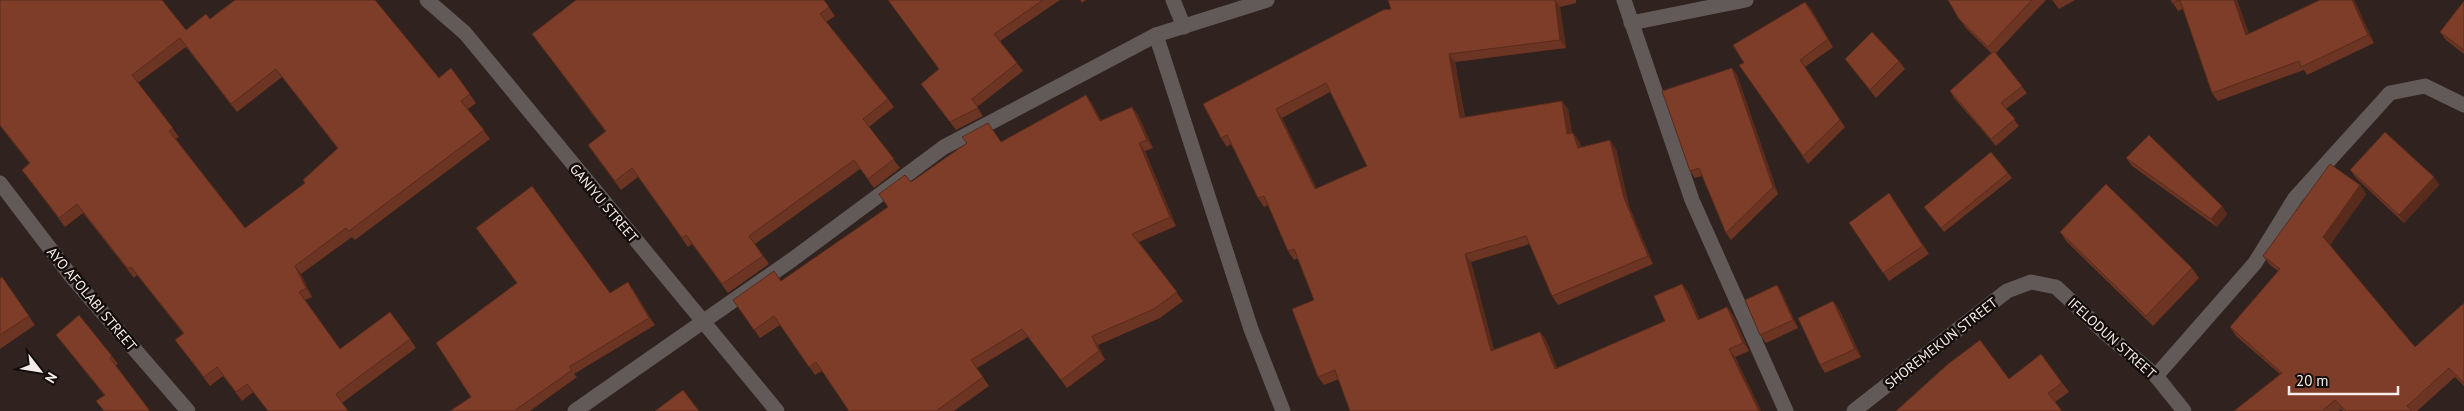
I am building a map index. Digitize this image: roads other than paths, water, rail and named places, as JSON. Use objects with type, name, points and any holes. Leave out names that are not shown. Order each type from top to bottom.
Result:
[{"type":"street","name":"GANIYU STREET","points":[[427,0],[465,33],[777,411]]},
{"type":"street","points":[[1173,0],[1184,27]]},
{"type":"street","points":[[576,411],[793,259],[944,147],[1156,35],[1266,0]]},
{"type":"street","points":[[1624,0],[1692,200],[1786,411]]},
{"type":"street","points":[[1631,23],[1746,0]]},
{"type":"street","points":[[1156,35],[1250,329],[1283,411]]},
{"type":"street","points":[[2156,376],[2254,263],[2295,198],[2390,93],[2425,86],[2464,105]]},
{"type":"street","name":"AYO AFOLABI STREET","points":[[0,183],[71,276],[188,411]]},
{"type":"street","name":"IFELODUN STREET","points":[[2031,282],[2056,287],[2104,332],[2156,376],[2184,411]]},
{"type":"street","name":"SHOREMEKUN STREET","points":[[1854,411],[2007,291],[2031,282]]}]
